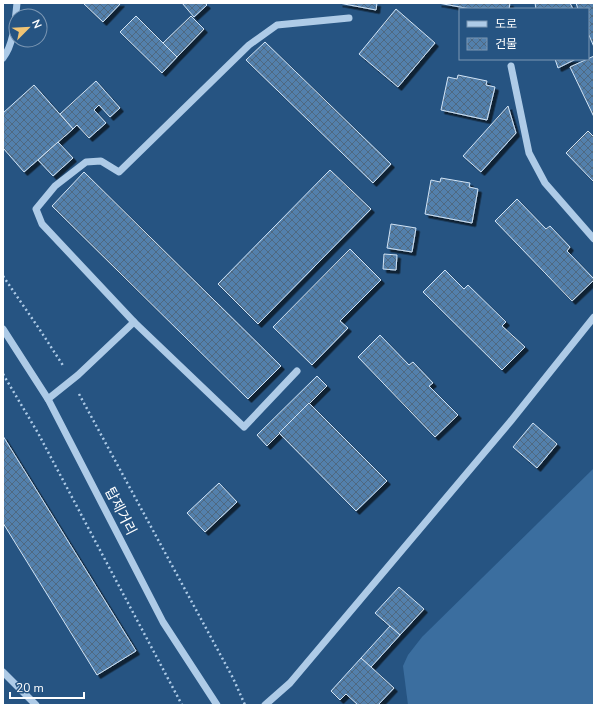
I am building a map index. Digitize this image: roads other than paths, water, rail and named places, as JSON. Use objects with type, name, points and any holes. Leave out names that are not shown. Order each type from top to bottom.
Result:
[{"type":"street","points":[[3,58],[8,51],[15,22],[17,3]]},
{"type":"street","points":[[297,371],[244,428],[134,322],[42,224],[36,209],[55,186],[86,162],[101,161],[119,172],[249,45],[277,25],[349,18]]},
{"type":"street","points":[[511,66],[529,152],[545,183],[594,239]]},
{"type":"street","points":[[265,705],[290,683],[510,422],[594,317]]},
{"type":"street","points":[[48,399],[134,322]]},
{"type":"street","name":"탑제거리","points":[[3,329],[48,399],[164,622],[217,705]]},
{"type":"street","points":[[3,672],[36,705]]}]
